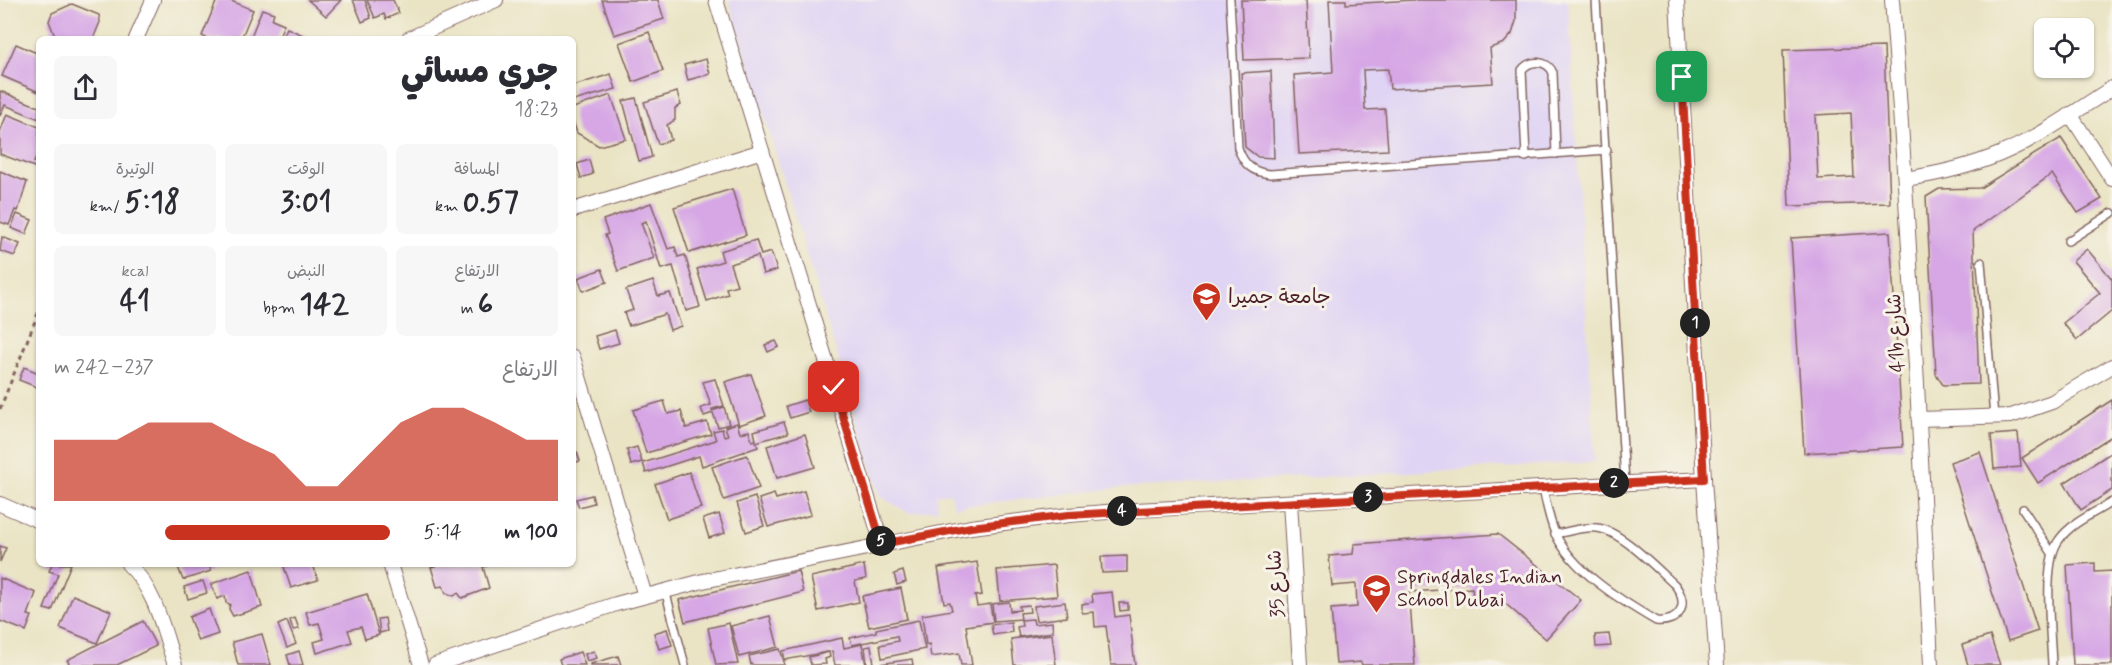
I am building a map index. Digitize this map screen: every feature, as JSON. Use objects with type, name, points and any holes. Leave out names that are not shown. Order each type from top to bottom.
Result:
[{"type":"street","points":[[137,36],[153,0]]},
{"type":"street","points":[[415,36],[496,0]]},
{"type":"street","points":[[716,0],[882,544]]},
{"type":"street","points":[[1677,0],[1704,479],[1717,665]]},
{"type":"street","name":"41b شارع","points":[[1892,0],[1920,419],[1931,665]]},
{"type":"street","points":[[1905,179],[1954,170],[2001,154],[2112,88]]},
{"type":"street","points":[[2070,114],[2112,179]]},
{"type":"street","points":[[576,209],[762,151]]},
{"type":"street","points":[[1920,419],[2011,416],[2052,402],[2112,366]]},
{"type":"street","points":[[576,367],[645,596]]},
{"type":"street","points":[[435,665],[665,590],[971,527],[1069,515],[1704,479]]},
{"type":"street","name":"شارع 35","points":[[1290,501],[1300,665]]},
{"type":"street","points":[[0,504],[36,520]]},
{"type":"street","points":[[131,567],[149,591],[175,665]]},
{"type":"street","points":[[391,567],[421,665]]},
{"type":"lane","points":[[1230,0],[1238,148],[1242,159],[1259,173],[1606,150]]},
{"type":"lane","points":[[1596,0],[1625,482]]},
{"type":"lane","points":[[1526,157],[1522,70],[1528,64],[1543,63],[1550,66],[1556,154]]},
{"type":"lane","points":[[2068,241],[2112,213]]},
{"type":"lane","points":[[1981,262],[1994,417]]},
{"type":"lane","points":[[1542,487],[1555,534],[1567,554],[1582,570],[1656,621],[1665,622],[1674,619],[1680,612],[1683,602],[1681,593],[1675,585],[1617,534],[1598,528],[1555,534]]},
{"type":"lane","points":[[2052,665],[2049,569],[2052,553],[2057,541],[2066,531],[2112,502]]},
{"type":"lane","points":[[2023,509],[2052,553]]},
{"type":"lane","points":[[665,590],[686,665]]},
{"type":"path","points":[[0,409],[36,319]]},
{"type":"shaded area","name":"جامعة جميرا","points":[[729,0],[1568,0],[1595,462],[1118,488],[954,507],[950,493],[936,495],[938,509],[909,513],[880,496]]},
{"type":"building","points":[[217,0],[229,0],[253,10],[242,36],[202,36]]},
{"type":"building","points":[[308,0],[341,0],[326,16]]},
{"type":"building","points":[[353,0],[365,0],[371,18],[362,22]]},
{"type":"building","points":[[367,0],[393,0],[399,13],[386,19],[384,14],[375,18]]},
{"type":"building","points":[[602,0],[658,0],[664,19],[614,35]]},
{"type":"building","points":[[1241,0],[1306,0],[1309,58],[1244,60]]},
{"type":"building","points":[[1329,0],[1346,0],[1346,4],[1414,0],[1516,0],[1516,21],[1512,34],[1504,43],[1490,48],[1493,83],[1390,89],[1388,69],[1363,70],[1365,110],[1385,109],[1388,150],[1299,154],[1294,75],[1333,72]]},
{"type":"building","points":[[72,4],[99,15],[100,22],[94,36],[55,36],[49,21],[52,13]]},
{"type":"building","points":[[262,9],[274,13],[272,19],[284,24],[279,36],[251,36]]},
{"type":"building","points":[[287,28],[305,36],[283,36]]},
{"type":"building","points":[[649,32],[663,71],[633,82],[619,43]]},
{"type":"building","points":[[16,44],[36,53],[36,91],[2,76]]},
{"type":"building","points":[[1884,47],[1890,203],[1789,206],[1783,50]],"holes":[[[1851,113],[1854,177],[1818,179],[1815,115]]]},
{"type":"building","points":[[706,59],[710,74],[688,80],[684,65]]},
{"type":"building","points":[[1271,71],[1274,158],[1258,157],[1245,147],[1241,73]]},
{"type":"building","points":[[611,74],[616,89],[576,100],[576,85]]},
{"type":"building","points":[[0,91],[36,106],[36,118],[5,105],[0,116]]},
{"type":"building","points":[[677,92],[681,105],[675,108],[675,120],[667,125],[671,140],[658,144],[644,102]]},
{"type":"building","points":[[611,95],[626,139],[599,146],[577,133],[576,107]]},
{"type":"building","points":[[636,98],[652,157],[639,161],[623,101]]},
{"type":"building","points":[[7,114],[36,126],[34,162],[36,168],[0,154],[0,132]]},
{"type":"building","points":[[2061,138],[2102,199],[2078,213],[2052,174],[1973,231],[1979,384],[1943,385],[1936,374],[1926,197],[1939,189],[1980,188]]},
{"type":"building","points":[[589,160],[593,174],[581,178],[577,164]]},
{"type":"building","points":[[0,171],[27,182],[18,211],[15,210],[9,225],[0,222]]},
{"type":"building","points":[[732,189],[746,235],[689,253],[674,207]]},
{"type":"building","points":[[651,203],[668,249],[675,247],[678,257],[685,255],[700,307],[686,311],[673,266],[661,269],[646,221],[641,223],[654,258],[618,271],[605,235],[608,234],[603,220]]},
{"type":"building","points":[[17,214],[32,220],[26,234],[11,228]]},
{"type":"building","points":[[1890,232],[1903,447],[1804,453],[1791,238]]},
{"type":"building","points":[[2,237],[20,244],[15,256],[0,251]]},
{"type":"building","points":[[756,240],[761,255],[771,252],[777,270],[763,274],[758,256],[730,264],[737,285],[726,288],[728,294],[707,301],[697,269],[723,261],[720,251]]},
{"type":"building","points":[[2087,249],[2112,279],[2112,311],[2077,340],[2063,323],[2100,293],[2073,261]]},
{"type":"building","points":[[602,269],[607,282],[583,291],[578,278]]},
{"type":"building","points":[[653,281],[658,296],[670,293],[681,326],[670,330],[665,314],[629,326],[624,313],[633,310],[626,290]]},
{"type":"building","points":[[615,330],[619,343],[599,349],[595,336]]},
{"type":"building","points":[[776,341],[779,347],[768,352],[765,345]]},
{"type":"building","points":[[24,367],[36,372],[36,387],[19,380]]},
{"type":"building","points":[[751,374],[766,416],[739,425],[725,382]]},
{"type":"building","points":[[715,379],[724,406],[712,409],[712,411],[724,407],[729,424],[718,427],[713,413],[704,416],[701,408],[711,405],[703,382]]},
{"type":"building","points":[[805,400],[809,412],[790,418],[786,406]]},
{"type":"building","points":[[2112,400],[2112,436],[2038,483],[2022,458]]},
{"type":"building","points":[[664,401],[668,414],[681,411],[686,428],[707,422],[711,434],[646,453],[633,410]]},
{"type":"building","points":[[784,422],[788,433],[756,442],[758,447],[702,466],[699,456],[646,473],[643,463],[716,440],[713,431],[722,429],[724,436],[728,435],[725,427],[737,423],[740,433],[749,431],[752,441],[756,440],[754,431]]},
{"type":"building","points":[[2018,433],[2021,467],[1994,469],[1991,435]]},
{"type":"building","points":[[805,434],[815,467],[777,478],[767,446]]},
{"type":"building","points":[[637,447],[642,462],[631,465],[627,450]]},
{"type":"building","points":[[576,452],[580,461],[576,462]]},
{"type":"building","points":[[1980,452],[2038,631],[2008,641],[1950,462]]},
{"type":"building","points":[[2112,452],[2112,490],[2081,510],[2064,483]]},
{"type":"building","points":[[747,455],[759,488],[724,500],[712,467]]},
{"type":"building","points":[[689,472],[701,508],[667,519],[655,484]]},
{"type":"building","points":[[804,491],[811,515],[768,527],[759,499],[774,494],[776,499]]},
{"type":"building","points":[[592,495],[594,503],[579,507],[576,499]]},
{"type":"building","points":[[755,497],[764,526],[746,532],[737,503]]},
{"type":"building","points":[[719,514],[725,533],[709,538],[703,519]]},
{"type":"building","points":[[1498,534],[1581,600],[1546,639],[1499,598],[1492,605],[1473,598],[1472,588],[1409,592],[1415,665],[1362,665],[1361,662],[1336,664],[1331,609],[1357,607],[1356,584],[1332,586],[1329,556],[1353,554],[1354,544]]},
{"type":"building","points":[[0,546],[6,548],[0,562]]},
{"type":"building","points":[[1127,556],[1127,572],[1102,573],[1101,557]]},
{"type":"building","points":[[977,562],[982,595],[975,596],[977,606],[990,604],[993,622],[966,626],[972,665],[961,665],[959,653],[931,657],[929,644],[926,645],[922,615],[952,610],[950,602],[944,603],[938,568]]},
{"type":"building","points":[[2095,563],[2095,572],[2112,571],[2112,665],[2073,665],[2067,565]]},
{"type":"building","points":[[864,565],[866,579],[855,581],[859,602],[818,611],[811,577]]},
{"type":"building","points":[[1054,565],[1057,596],[1000,601],[997,570]]},
{"type":"building","points":[[51,567],[70,567],[52,611],[44,609],[58,574],[49,571]]},
{"type":"building","points":[[178,567],[210,567],[211,571],[183,580]]},
{"type":"building","points":[[284,567],[314,567],[318,580],[291,588]]},
{"type":"building","points":[[431,567],[483,567],[489,588],[462,598],[458,593],[454,596],[446,593],[443,586],[437,587]]},
{"type":"building","points":[[251,570],[262,607],[233,616],[225,596],[217,599],[211,584]]},
{"type":"building","points":[[798,571],[803,592],[685,622],[679,600]]},
{"type":"building","points":[[903,571],[906,582],[897,585],[894,574]]},
{"type":"building","points":[[0,578],[36,593],[28,615],[32,616],[26,631],[0,621]]},
{"type":"building","points":[[203,581],[207,593],[188,599],[184,587]]},
{"type":"building","points":[[901,588],[907,619],[869,627],[862,596]]},
{"type":"building","points":[[1112,592],[1115,617],[1129,615],[1135,665],[1111,665],[1106,626],[1095,627],[1094,612],[1082,613],[1082,604],[1093,602],[1092,594]]},
{"type":"building","points":[[367,594],[379,635],[365,639],[361,627],[348,630],[352,642],[317,653],[314,642],[324,639],[319,623],[310,625],[306,612]]},
{"type":"building","points":[[73,595],[111,611],[97,643],[60,628]]},
{"type":"building","points":[[1009,602],[1010,611],[1020,610],[1019,606],[1029,605],[1030,612],[1020,613],[1021,619],[994,621],[992,604]]},
{"type":"building","points":[[1065,602],[1067,617],[1036,621],[1034,606]]},
{"type":"building","points":[[1119,603],[1128,603],[1128,610],[1120,611]]},
{"type":"building","points":[[209,609],[218,634],[198,641],[189,617]]},
{"type":"building","points":[[770,616],[778,647],[739,657],[731,626]]},
{"type":"building","points":[[295,618],[299,629],[293,630],[290,620]]},
{"type":"building","points":[[385,618],[387,631],[380,633],[378,619]]},
{"type":"building","points":[[1033,619],[1034,624],[1052,622],[1053,632],[1019,637],[1017,627],[1022,626],[1021,620]]},
{"type":"building","points":[[919,620],[925,649],[882,658],[880,645],[898,641],[897,636],[852,645],[850,638],[876,632],[876,629]]},
{"type":"building","points":[[143,621],[156,646],[117,665],[70,665],[67,660]]},
{"type":"building","points":[[287,621],[296,644],[287,648],[278,625]]},
{"type":"building","points":[[1011,622],[1012,632],[993,635],[991,625]]},
{"type":"building","points":[[729,623],[738,664],[716,665],[708,628]]},
{"type":"building","points":[[667,629],[672,645],[659,649],[654,633]]},
{"type":"building","points":[[262,634],[271,665],[238,665],[232,642]]},
{"type":"building","points":[[1052,634],[1056,665],[1014,665],[1011,639]]},
{"type":"building","points":[[1609,634],[1611,646],[1596,647],[1595,635]]},
{"type":"building","points":[[1990,636],[2000,665],[1968,665],[1962,645]]},
{"type":"building","points":[[842,638],[844,648],[862,644],[866,665],[835,665],[832,651],[785,660],[783,651]]},
{"type":"building","points":[[871,646],[874,663],[867,664],[865,647]]},
{"type":"building","points":[[780,649],[785,665],[751,665],[749,656]]},
{"type":"building","points":[[299,651],[303,665],[290,665],[287,655]]},
{"type":"building","points":[[594,651],[597,658],[587,661],[585,654]]},
{"type":"building","points":[[580,652],[585,665],[561,665],[559,659]]},
{"type":"building","points":[[829,652],[830,657],[825,659],[826,664],[811,665],[809,657]]},
{"type":"building","points":[[618,656],[621,665],[590,665],[590,664]]},
{"type":"building","points":[[912,659],[913,665],[880,665],[880,664]]},
{"type":"place","name":"جامعة جميرا","points":[[1207,322]]},
{"type":"place","name":"Springdales Indian School Dubai","points":[[1376,614]]},
{"type":"route","points":[[834,387],[882,544],[1020,520],[1118,511],[1704,479],[1682,77]]}]
